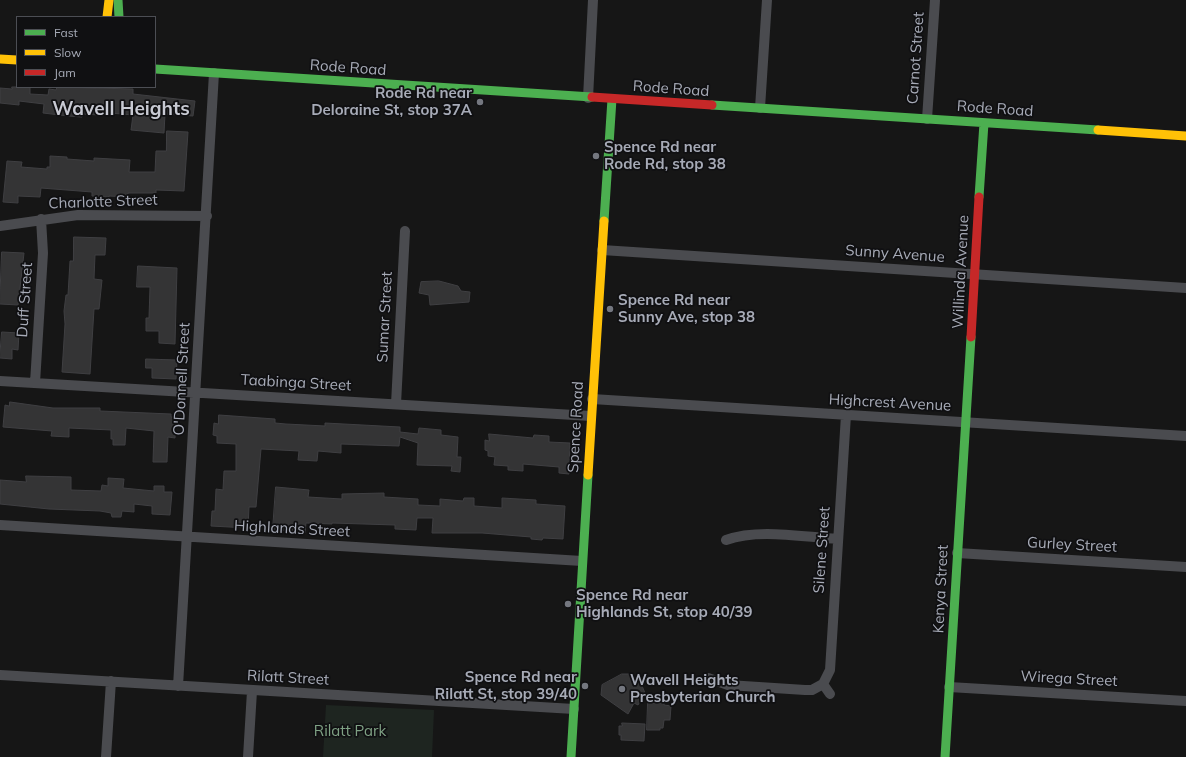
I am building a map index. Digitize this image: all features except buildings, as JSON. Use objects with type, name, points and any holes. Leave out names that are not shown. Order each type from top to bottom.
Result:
[{"type":"street","points":[[107,16],[109,0]]},
{"type":"street","points":[[118,0],[119,16]]},
{"type":"street","points":[[588,98],[593,0]]},
{"type":"street","points":[[760,108],[767,0]]},
{"type":"street","name":"Carnot Street","points":[[927,119],[935,0]]},
{"type":"street","points":[[0,59],[16,60]]},
{"type":"street","name":"Rode Road","points":[[156,69],[1186,136]]},
{"type":"street","name":"O'Donnell Street","points":[[178,686],[207,216],[214,73]]},
{"type":"street","name":"Spence Road","points":[[571,757],[592,399],[612,99]]},
{"type":"street","name":"Willinda Avenue","points":[[965,422],[984,122]]},
{"type":"street","name":"Charlotte Street","points":[[0,226],[41,219],[78,215],[207,216]]},
{"type":"street","name":"Duff Street","points":[[35,383],[43,253],[41,219]]},
{"type":"street","name":"Sumar Street","points":[[396,404],[404,231]]},
{"type":"street","name":"Sunny Avenue","points":[[602,250],[1186,288]]},
{"type":"street","name":"Taabinga Street","points":[[0,381],[591,416]]},
{"type":"street","name":"Highcrest Avenue","points":[[592,399],[1186,436]]},
{"type":"street","name":"Silene Street","points":[[823,684],[830,670],[837,539],[846,415]]},
{"type":"street","name":"Kenya Street","points":[[945,757],[965,422]]},
{"type":"street","name":"Highlands Street","points":[[0,525],[582,561]]},
{"type":"street","points":[[726,540],[738,536],[754,534],[837,539]]},
{"type":"street","name":"Gurley Street","points":[[957,553],[1186,567]]},
{"type":"street","name":"Rilatt Street","points":[[0,675],[574,709]]},
{"type":"street","points":[[708,678],[728,685],[805,690],[812,690],[823,684],[830,694]]},
{"type":"street","points":[[106,757],[111,681]]},
{"type":"street","name":"Wirega Street","points":[[949,687],[1186,701]]},
{"type":"street","points":[[248,757],[252,691]]},
{"type":"green space","name":"Rilatt Park","points":[[326,705],[434,710],[432,757],[323,757]]},
{"type":"traffic: fast","points":[[118,0],[119,16]]},
{"type":"traffic: fast","points":[[156,69],[592,97]]},
{"type":"traffic: fast","points":[[604,221],[612,99]]},
{"type":"traffic: fast","points":[[712,105],[1098,130]]},
{"type":"traffic: fast","points":[[979,197],[984,123]]},
{"type":"traffic: fast","points":[[945,757],[971,337]]},
{"type":"traffic: fast","points":[[571,757],[588,475]]},
{"type":"traffic: slow","points":[[107,16],[109,0]]},
{"type":"traffic: slow","points":[[0,59],[16,60]]},
{"type":"traffic: slow","points":[[1098,130],[1186,136]]},
{"type":"traffic: slow","points":[[588,475],[604,221]]},
{"type":"traffic: jam","points":[[592,97],[712,105]]},
{"type":"traffic: jam","points":[[971,337],[979,197]]},
{"type":"place","name":"Rode Rd near Deloraine St, stop 37A","points":[[480,102]]},
{"type":"place","name":"Spence Rd near Rode Rd, stop 38","points":[[596,156]]},
{"type":"place","name":"Spence Rd near Sunny Ave, stop 38","points":[[610,309]]},
{"type":"place","name":"Spence Rd near Highlands St, stop 40/39","points":[[568,604]]},
{"type":"place","name":"Spence Rd near Rilatt St, stop 39/40","points":[[585,686]]},
{"type":"place","name":"Wavell Heights Presbyterian Church","points":[[622,689]]},
{"type":"district","name":"Wavell Heights","points":[[121,109]]}]
